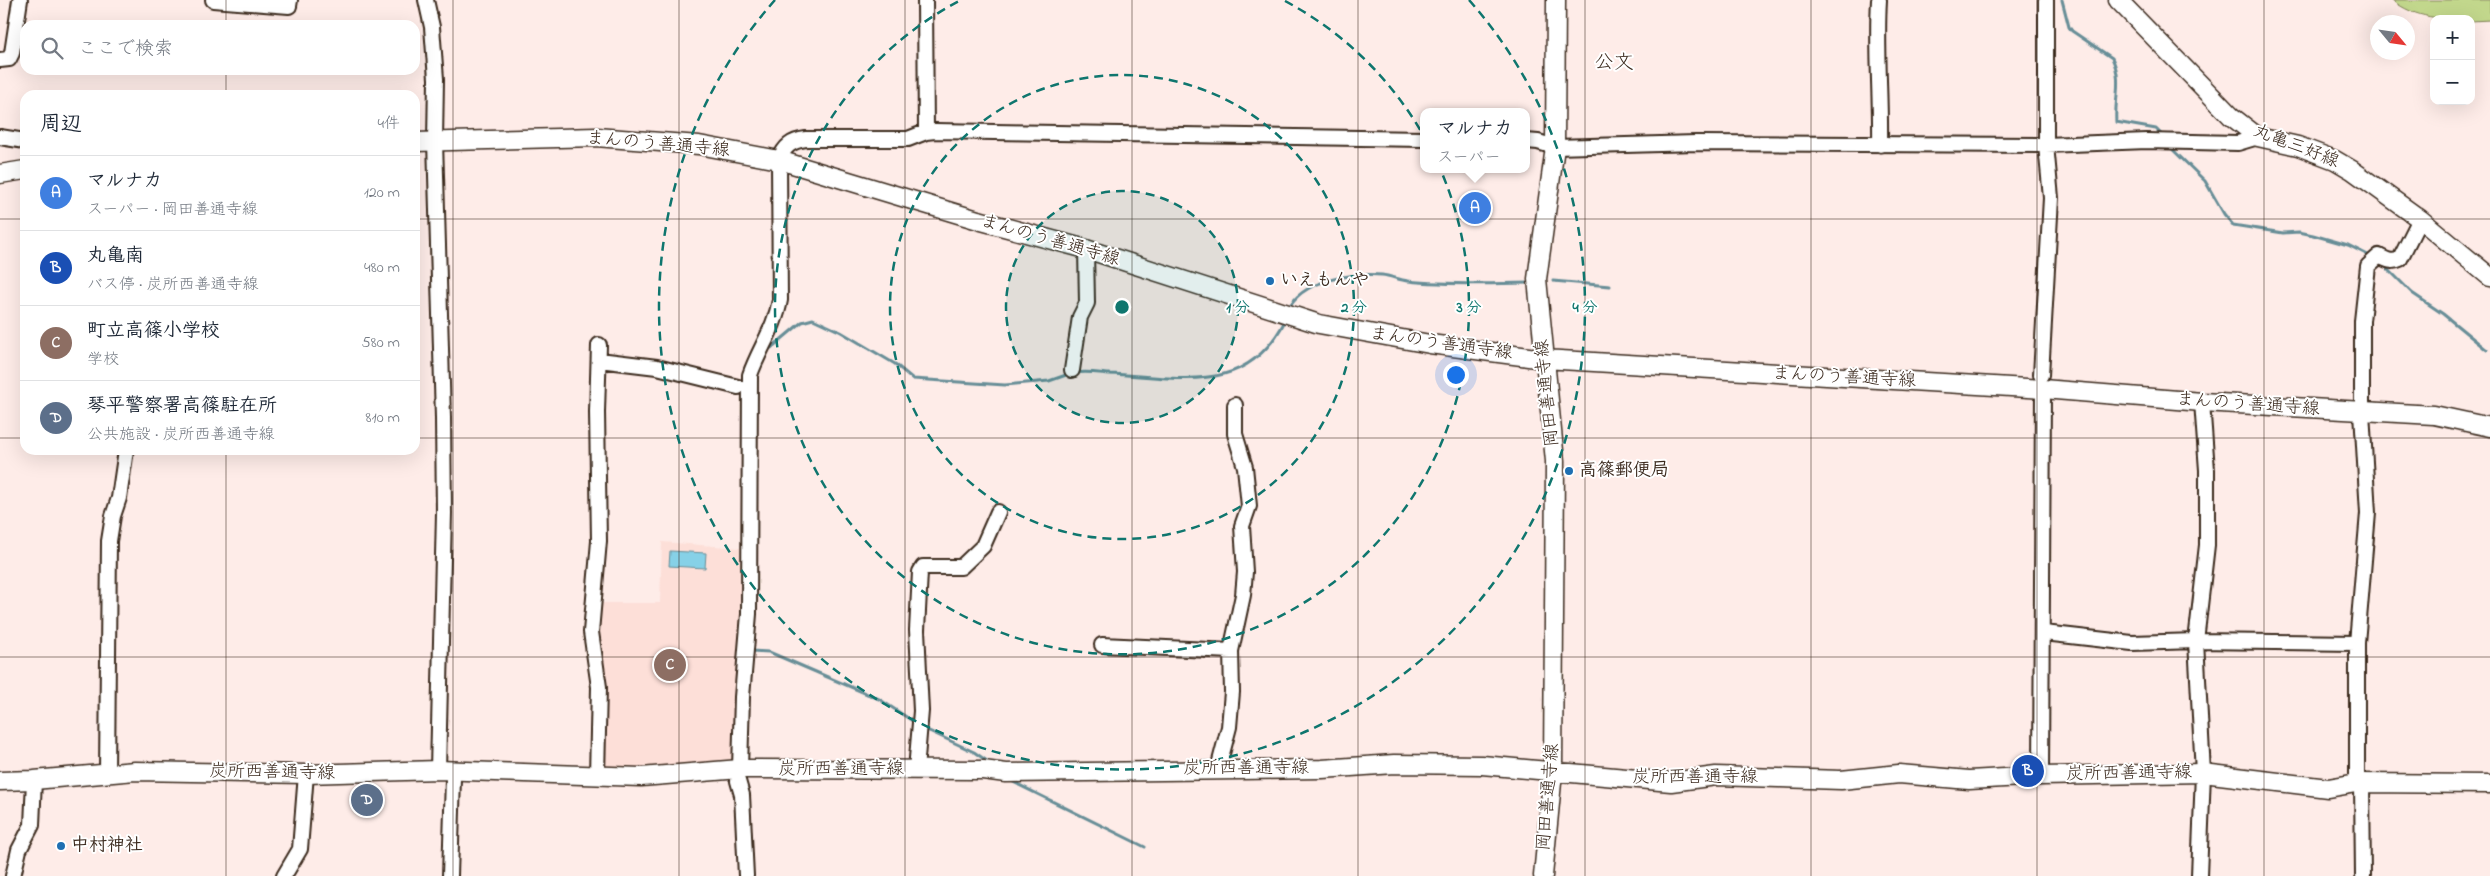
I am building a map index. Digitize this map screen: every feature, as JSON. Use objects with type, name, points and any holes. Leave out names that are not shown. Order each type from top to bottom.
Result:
[{"type":"main road","name":"岡田善通寺線","points":[[1543,876],[1553,772],[1555,461],[1537,279],[1555,146],[1556,0]]},
{"type":"main road","name":"丸亀三好線","points":[[2118,0],[2231,116],[2258,137],[2298,146],[2335,160],[2352,170],[2420,219],[2490,277]]},
{"type":"main road","name":"まんのう善通寺線","points":[[420,142],[596,137],[699,145],[779,160],[978,220],[1086,249],[1320,324],[1430,344],[1544,359],[2042,382],[2202,402],[2434,415],[2490,427]]},
{"type":"main road","points":[[0,174],[20,171]]},
{"type":"main road","name":"炭所西善通寺線","points":[[0,781],[34,780],[135,771],[641,777],[916,770],[983,770],[1006,773],[1322,769],[1394,764],[1482,765],[1671,782],[1716,776],[1841,780],[1899,774],[1969,780],[2041,776],[2203,773],[2328,788],[2359,783],[2490,784]]},
{"type":"street","points":[[0,60],[9,59],[12,53],[20,0]]},
{"type":"street","points":[[213,0],[289,6],[290,0]]},
{"type":"street","points":[[426,0],[432,27],[436,79],[435,141],[444,513],[446,774],[450,876]]},
{"type":"street","points":[[926,0],[926,132]]},
{"type":"street","points":[[1879,0],[1877,39],[1881,82],[1880,146]]},
{"type":"street","points":[[2041,776],[2044,633],[2042,382],[2051,198],[2046,145],[2046,0]]},
{"type":"street","points":[[746,876],[742,795],[739,775],[742,697],[749,614],[750,375],[777,318],[780,300],[779,160],[785,147],[796,141],[908,139],[926,132],[1420,139]]},
{"type":"street","points":[[1530,141],[1555,146],[1696,143],[1880,146],[2046,145],[2160,141],[2238,143],[2258,137]]},
{"type":"street","points":[[0,138],[20,140]]},
{"type":"street","points":[[2363,876],[2359,783],[2357,643],[2368,513],[2362,412],[2362,321],[2368,266],[2379,256],[2388,261],[2395,262],[2400,259],[2420,219]]},
{"type":"street","points":[[1072,370],[1080,317],[1087,303],[1086,249]]},
{"type":"street","points":[[597,776],[599,688],[591,632],[599,541],[599,345]]},
{"type":"street","points":[[599,360],[657,367],[738,387]]},
{"type":"street","points":[[2199,876],[2203,773],[2196,641],[2208,545],[2207,470],[2202,402]]},
{"type":"street","points":[[1218,770],[1229,727],[1232,692],[1231,651],[1243,595],[1245,572],[1242,526],[1249,506],[1245,467],[1235,434],[1235,405]]},
{"type":"street","points":[[107,774],[109,541],[113,516],[119,498],[125,455]]},
{"type":"street","points":[[916,770],[921,711],[917,630],[920,572],[924,567],[961,567],[983,546],[998,512]]},
{"type":"street","points":[[2044,633],[2132,643],[2196,641],[2357,643]]},
{"type":"street","points":[[1102,645],[1231,651]]},
{"type":"street","points":[[284,876],[300,849],[306,774]]},
{"type":"street","points":[[13,876],[19,850],[32,824],[34,780]]},
{"type":"shaded area","points":[[662,542],[740,548],[740,647],[733,765],[599,770],[596,631],[600,603],[660,603]]},
{"type":"green space","points":[[2392,0],[2490,0],[2490,20],[2475,21],[2475,15],[2430,15],[2430,17],[2401,6]]},
{"type":"water","points":[[670,551],[706,553],[705,568],[669,566]]},
{"type":"waterway","points":[[2062,0],[2069,27],[2072,31],[2112,58],[2118,82],[2116,122],[2156,129],[2164,137]]},
{"type":"waterway","points":[[2170,147],[2205,181],[2224,214],[2233,225],[2283,233],[2299,232],[2313,235],[2348,245],[2372,257]]},
{"type":"waterway","points":[[2382,263],[2412,293],[2443,314],[2487,350]]},
{"type":"waterway","points":[[1291,304],[1299,295],[1320,283],[1358,275],[1382,275],[1408,281],[1437,283],[1531,283]]},
{"type":"waterway","points":[[1553,281],[1610,286]]},
{"type":"waterway","points":[[771,348],[802,322],[813,319],[841,332],[895,364],[913,379],[1005,385],[1049,381],[1069,374]]},
{"type":"waterway","points":[[1075,373],[1092,372],[1162,378],[1210,377],[1232,371],[1252,361],[1270,344],[1286,319]]},
{"type":"waterway","points":[[751,651],[769,652],[879,699],[914,722]]},
{"type":"waterway","points":[[927,730],[974,752],[987,761]]},
{"type":"waterway","points":[[1009,780],[1145,847]]},
{"type":"place","name":"マルナカ","points":[[1475,208]]},
{"type":"place","name":"いえもんや","points":[[1270,281]]},
{"type":"place","name":"高篠郵便局","points":[[1569,471]]},
{"type":"place","name":"町立高篠小学校","points":[[670,665]]},
{"type":"place","name":"丸亀南","points":[[2028,771]]},
{"type":"place","name":"琴平警察署高篠駐在所","points":[[367,800]]},
{"type":"place","name":"中村神社","points":[[61,846]]},
{"type":"district","name":"公文","points":[[1614,63]]}]
